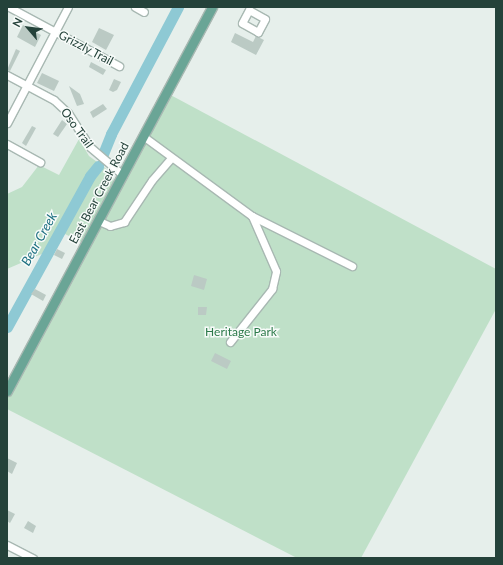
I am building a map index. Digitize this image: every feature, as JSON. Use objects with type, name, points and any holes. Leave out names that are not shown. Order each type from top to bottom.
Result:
[{"type":"main road","name":"East Bear Creek Road","points":[[7,391],[212,7]]},
{"type":"street","name":"Grizzly Trail","points":[[9,7],[120,66]]},
{"type":"street","points":[[7,123],[68,7]]},
{"type":"street","points":[[135,7],[144,12]]},
{"type":"street","name":"Oso Trail","points":[[7,74],[54,100],[68,113],[90,148],[123,175]]},
{"type":"street","points":[[143,136],[252,216],[352,266]]},
{"type":"street","points":[[7,144],[40,162]]},
{"type":"street","points":[[98,221],[110,226],[124,222],[152,180],[172,158]]},
{"type":"street","points":[[230,342],[272,289],[276,271],[252,216]]},
{"type":"street","points":[[7,545],[33,558]]},
{"type":"green space","name":"Heritage Park","points":[[165,92],[496,269],[496,309],[361,558],[297,558],[7,409],[7,386]]},
{"type":"green space","points":[[79,139],[89,156],[112,173],[114,182],[81,242],[59,231],[44,253],[7,269],[7,194],[22,187],[39,165],[59,175]]},
{"type":"building","points":[[23,25],[41,35],[35,47],[17,37]]},
{"type":"building","points":[[99,28],[114,35],[106,50],[92,42]]},
{"type":"building","points":[[235,33],[253,42],[256,36],[264,40],[256,55],[231,42]]},
{"type":"building","points":[[16,49],[20,51],[10,71],[7,70]]},
{"type":"building","points":[[91,62],[106,70],[103,75],[89,67]]},
{"type":"building","points":[[42,73],[59,81],[54,91],[37,83]]},
{"type":"building","points":[[114,79],[121,82],[117,90],[113,92],[109,90]]},
{"type":"building","points":[[69,86],[80,94],[84,104],[77,106]]},
{"type":"building","points":[[103,104],[107,109],[93,118],[90,112]]},
{"type":"building","points":[[62,120],[67,124],[58,137],[53,134]]},
{"type":"building","points":[[32,126],[36,128],[26,146],[22,143]]},
{"type":"building","points":[[57,249],[65,253],[62,259],[54,255]]},
{"type":"building","points":[[194,275],[207,279],[204,290],[191,286]]},
{"type":"building","points":[[35,289],[46,295],[43,301],[31,294]]},
{"type":"building","points":[[198,307],[207,307],[206,315],[198,315]]},
{"type":"building","points":[[215,353],[231,361],[227,369],[211,361]]},
{"type":"building","points":[[7,458],[17,463],[12,474],[7,471]]},
{"type":"building","points":[[7,510],[15,514],[10,523],[7,521]]},
{"type":"building","points":[[28,521],[36,526],[33,533],[24,528]]},
{"type":"waterway","name":"Bear Creek","points":[[103,154],[111,134],[178,7]]},
{"type":"waterway","name":"Bear Creek","points":[[7,327],[90,176],[98,166]]}]
